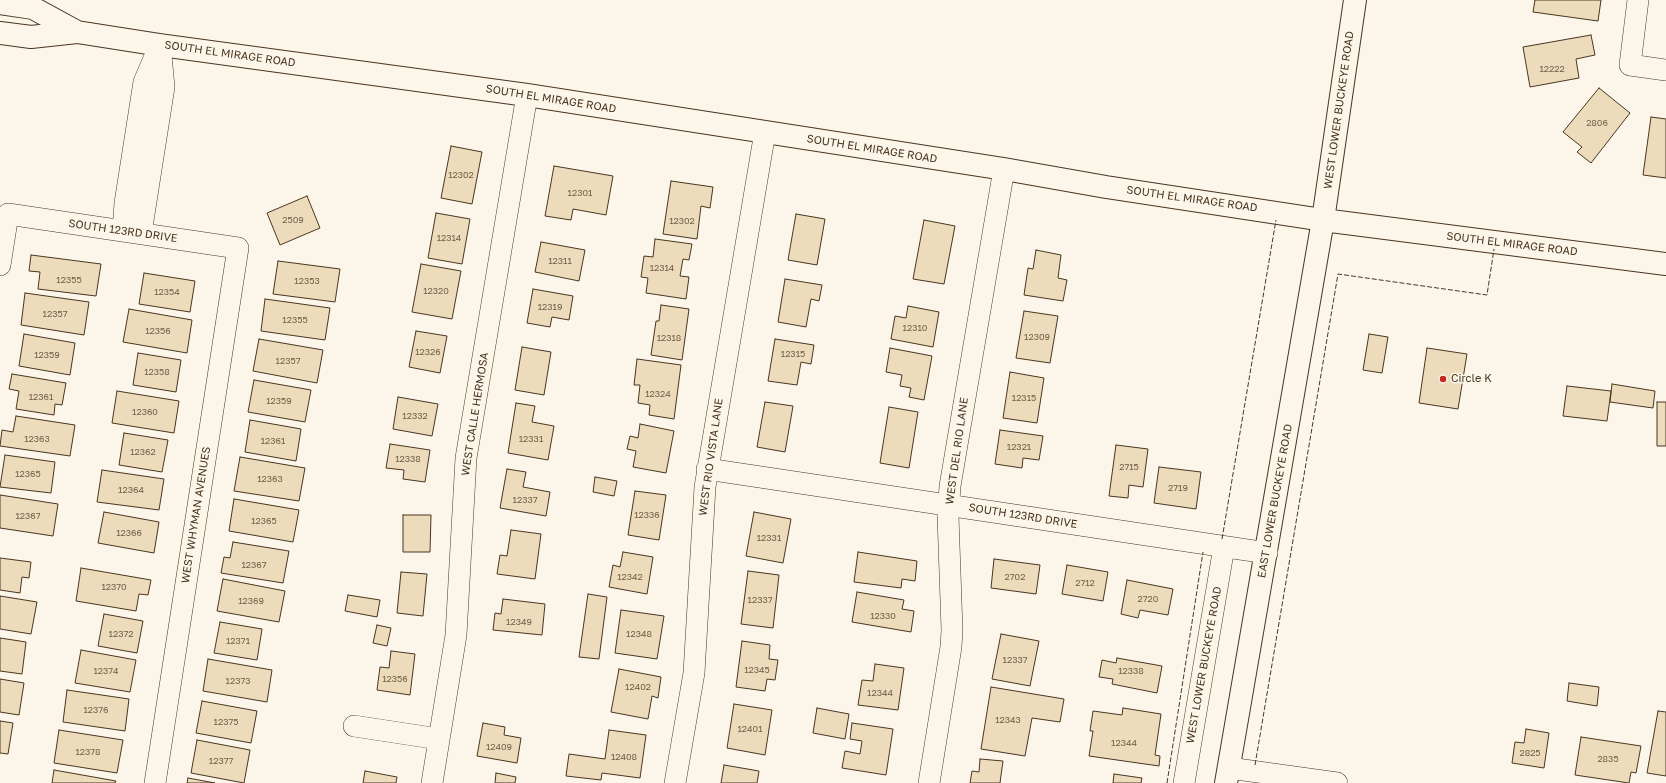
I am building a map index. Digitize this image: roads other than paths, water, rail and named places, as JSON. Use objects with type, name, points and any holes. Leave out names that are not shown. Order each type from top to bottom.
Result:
[{"type":"main road","name":"WEST LOWER BUCKEYE ROAD","points":[[1323,220],[1355,0]]},
{"type":"main road","name":"SOUTH EL MIRAGE ROAD","points":[[0,3],[33,8],[77,32]]},
{"type":"main road","name":"SOUTH EL MIRAGE ROAD","points":[[0,33],[31,37],[77,32],[160,45],[528,95],[1323,220],[1666,264]]},
{"type":"main road","name":"EAST LOWER BUCKEYE ROAD","points":[[1228,775],[1323,220]]},
{"type":"street","points":[[1638,0],[1630,65],[1666,70]]},
{"type":"street","points":[[132,232],[164,87],[160,45]]},
{"type":"street","name":"WEST CALLE HERMOSA","points":[[432,783],[456,635],[466,458],[528,95]]},
{"type":"street","name":"WEST RIO VISTA LANE","points":[[675,783],[694,673],[703,505],[707,469],[765,132]]},
{"type":"street","name":"WEST DEL RIO LANE","points":[[929,783],[951,647],[950,486],[1004,169]]},
{"type":"street","name":"SOUTH 123RD DRIVE","points":[[0,264],[8,214],[238,248]]},
{"type":"street","name":"WEST WHYMAN AVENUES","points":[[154,783],[238,248]]},
{"type":"street","name":"SOUTH 123RD DRIVE","points":[[707,469],[1267,553]]},
{"type":"street","name":"WEST LOWER BUCKEYE ROAD","points":[[1184,783],[1224,547]]},
{"type":"street","points":[[354,726],[439,739]]},
{"type":"street","points":[[1228,775],[1337,783]]},
{"type":"place","name":"Circle K","points":[[1443,379]]}]
